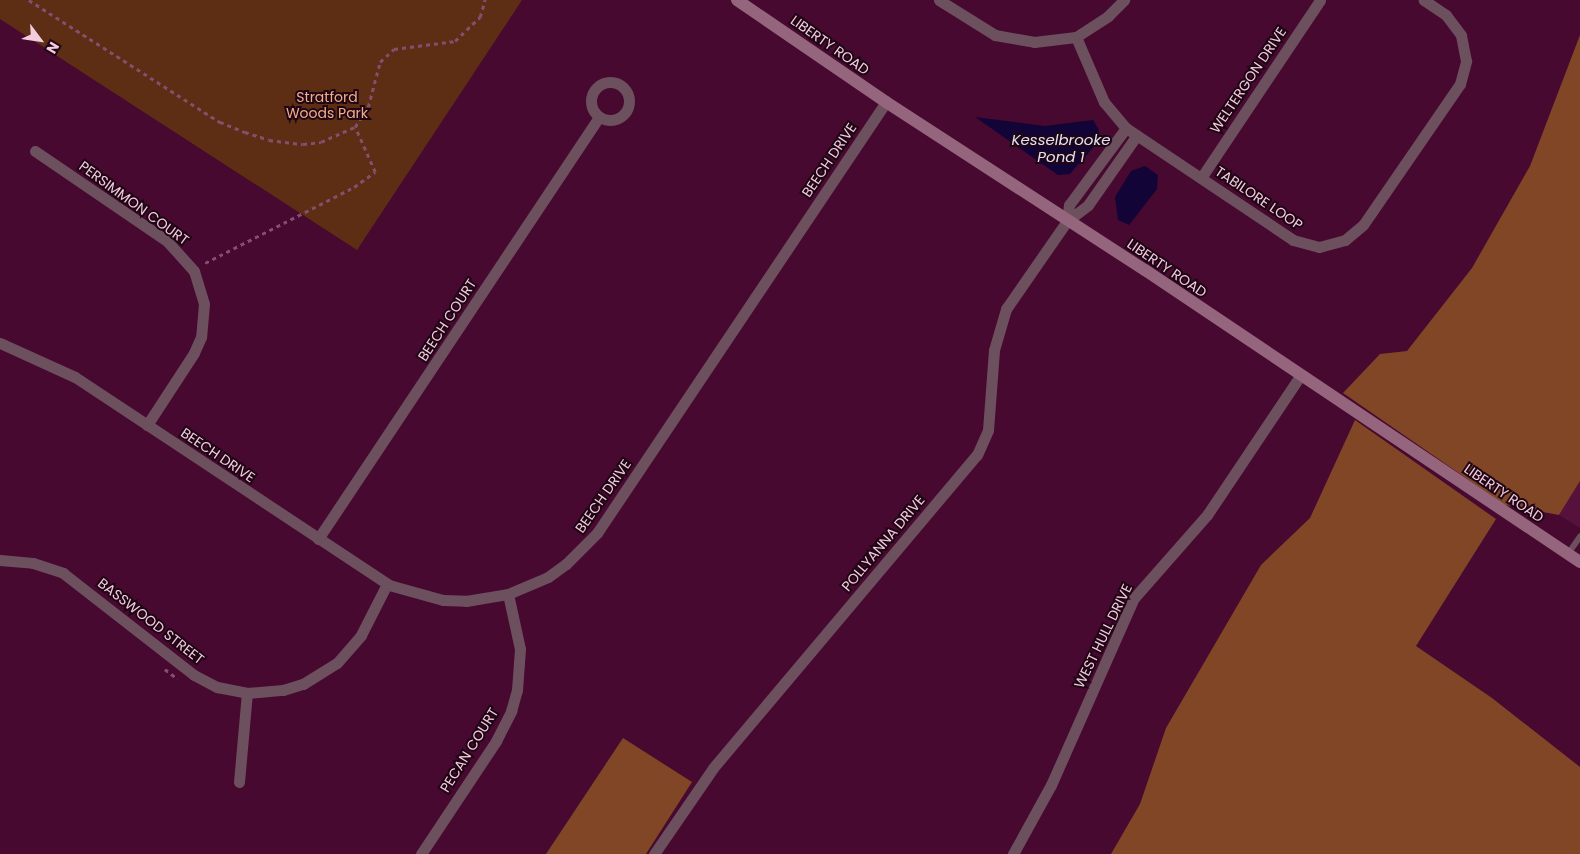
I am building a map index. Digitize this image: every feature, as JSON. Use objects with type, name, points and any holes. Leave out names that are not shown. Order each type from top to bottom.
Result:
[{"type":"street","name":"LIBERTY ROAD","points":[[738,0],[886,102],[1067,222],[1145,270],[1300,376],[1580,562]]},
{"type":"street","points":[[939,0],[978,27],[1012,40],[1034,42],[1076,37],[1108,16],[1124,0]]},
{"type":"street","name":"WELTERGON DRIVE","points":[[1201,178],[1320,0]]},
{"type":"street","name":"TABILORE LOOP","points":[[1076,37],[1104,102],[1126,128],[1293,240],[1305,245],[1332,245],[1355,233],[1460,84],[1464,72],[1465,48],[1461,35],[1446,15],[1424,0]]},
{"type":"street","name":"BEECH DRIVE","points":[[0,343],[76,377],[386,584],[443,600],[466,601],[508,594],[548,577],[566,564],[597,533],[886,102]]},
{"type":"street","name":"BEECH COURT","points":[[318,539],[599,117]]},
{"type":"street","points":[[1067,222],[1070,205],[1126,128]]},
{"type":"street","points":[[1067,222],[1088,205],[1137,135]]},
{"type":"street","name":"PERSIMMON COURT","points":[[35,151],[167,241],[194,271],[204,304],[201,337],[194,353],[147,425]]},
{"type":"street","name":"POLLYANNA DRIVE","points":[[654,854],[713,768],[977,455],[988,430],[994,350],[1002,318],[1067,222]]},
{"type":"street","name":"WEST HULL DRIVE","points":[[1013,854],[1050,785],[1134,598],[1207,515],[1300,376]]},
{"type":"street","name":"BASSWOOD STREET","points":[[0,560],[32,562],[63,573],[194,675],[217,687],[247,693],[303,684],[336,663],[361,634],[386,584]]},
{"type":"street","name":"PECAN COURT","points":[[420,854],[496,741],[511,711],[518,684],[520,649],[508,594]]},
{"type":"street","points":[[239,782],[247,693]]},
{"type":"lane","points":[[1568,554],[1580,537]]},
{"type":"path","points":[[29,0],[220,122],[269,140],[303,144],[321,142],[355,127],[368,107],[380,62],[394,49],[455,41],[480,16],[485,0]]},
{"type":"path","points":[[205,263],[354,187],[375,172],[355,127]]},
{"type":"shaded area","points":[[1580,35],[1580,481],[1559,515],[1505,505],[1343,393],[1380,354],[1407,351],[1472,268],[1530,166]]},
{"type":"shaded area","points":[[1355,420],[1496,519],[1416,646],[1492,698],[1580,767],[1580,854],[1111,854],[1140,804],[1166,728],[1261,565],[1310,518]]},
{"type":"shaded area","points":[[1580,481],[1580,528],[1559,515]]},
{"type":"shaded area","points":[[623,738],[692,782],[646,854],[546,854]]},
{"type":"green space","name":"Stratford Woods Park","points":[[0,0],[522,0],[357,250],[0,19]]},
{"type":"water","name":"Kesselbrooke Pond 1","points":[[975,117],[1045,126],[1093,120],[1099,130],[1097,143],[1070,174],[1058,175]]},
{"type":"water","points":[[1145,166],[1158,175],[1157,189],[1129,225],[1118,220],[1115,197],[1131,171]]}]
